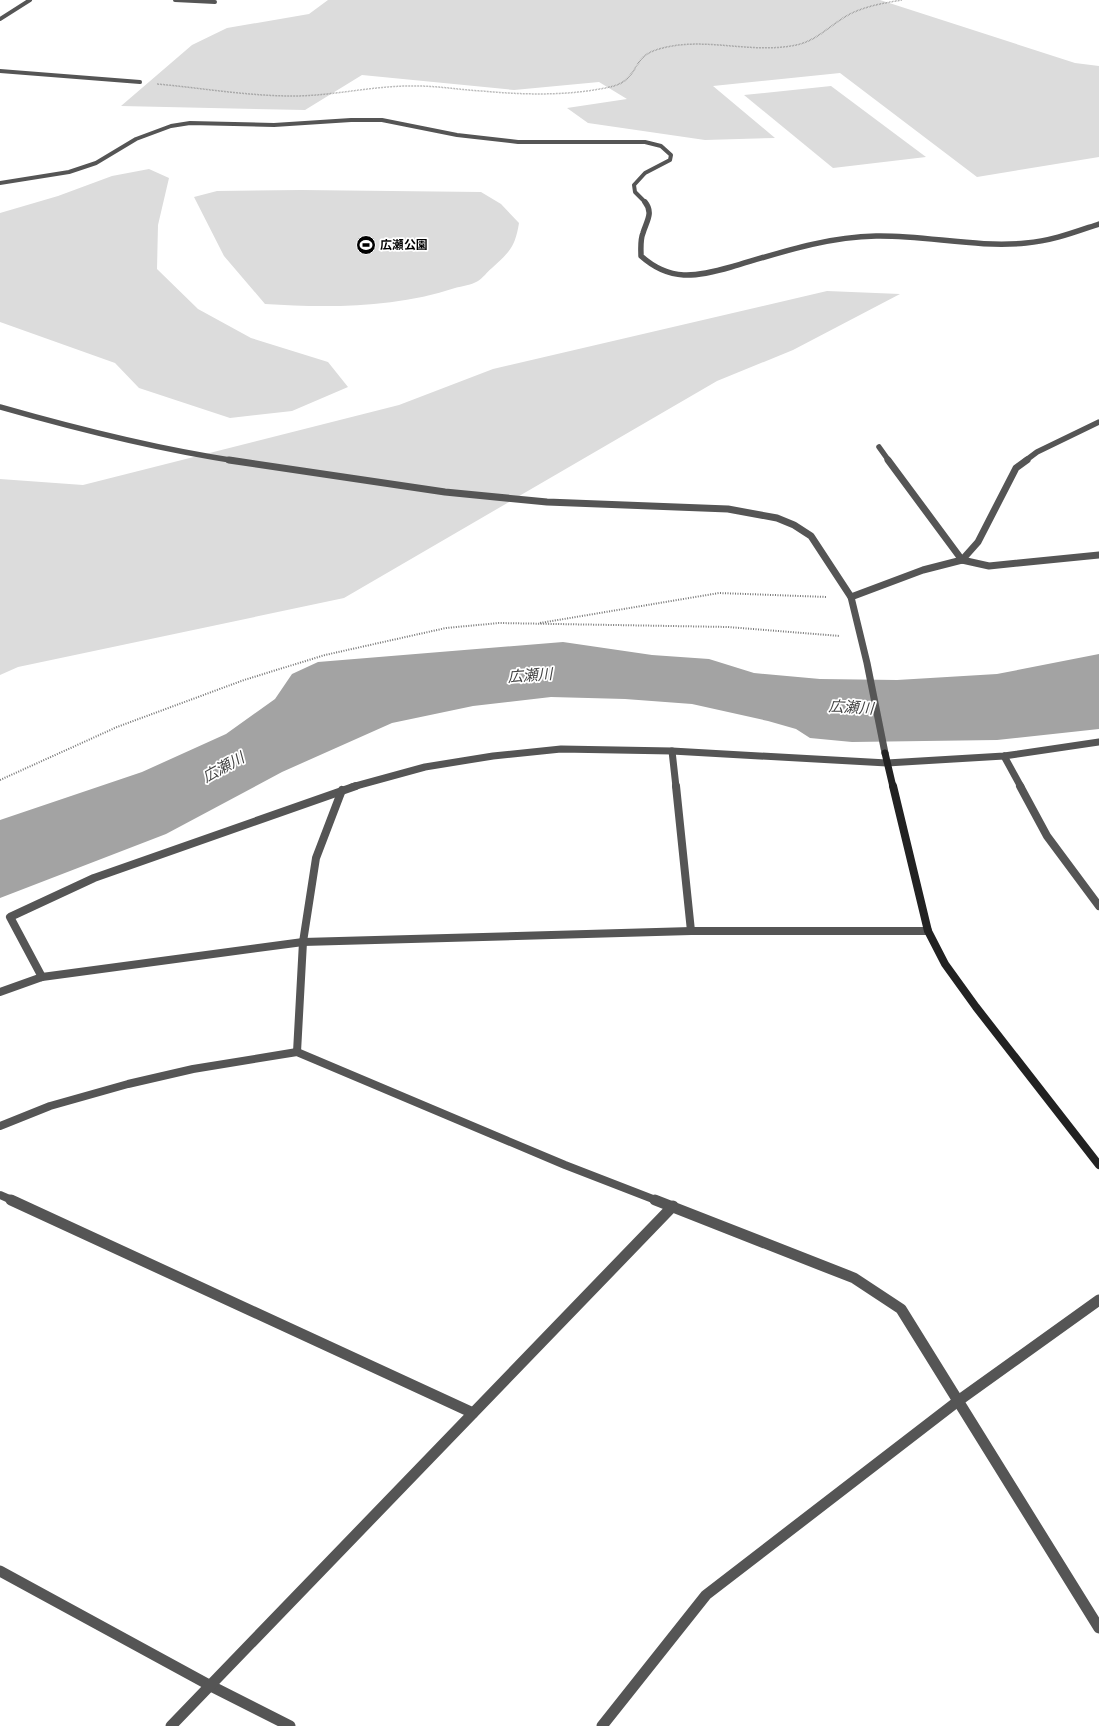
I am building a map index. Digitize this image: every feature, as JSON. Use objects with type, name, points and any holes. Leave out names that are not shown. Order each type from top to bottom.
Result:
[{"type":"street","points":[[0,19],[30,0]]},
{"type":"street","points":[[175,0],[216,2]]},
{"type":"street","points":[[0,71],[140,82]]},
{"type":"street","points":[[0,183],[69,172],[96,163],[136,139],[165,128],[190,123],[274,125],[351,120],[382,120],[457,135],[495,140],[557,143],[630,141],[644,142],[661,146],[671,155],[670,160],[650,170],[636,181],[634,185],[635,192],[647,205],[650,216],[642,234],[641,256],[648,264],[672,274],[696,275],[715,272],[816,243],[856,237],[908,237],[965,243],[1007,244],[1044,241],[1099,224]]},
{"type":"street","points":[[0,407],[55,423],[197,454],[445,492],[547,502],[728,509],[751,512],[777,518],[794,525],[810,536],[851,598],[867,663],[886,763],[928,931],[945,964],[971,1001],[1099,1165]]},
{"type":"street","points":[[962,560],[978,542],[1016,468],[1037,452],[1099,422]]},
{"type":"street","points":[[879,447],[962,560]]},
{"type":"street","points":[[851,598],[923,570],[962,560],[988,566],[1099,555]]},
{"type":"street","points":[[42,977],[10,917],[94,878],[342,790],[425,767],[493,756],[561,749],[672,751],[886,763],[1004,756],[1099,742]]},
{"type":"street","points":[[672,751],[691,931]]},
{"type":"street","points":[[1004,756],[1047,836],[1099,906]]},
{"type":"street","points":[[297,1052],[303,942],[316,858],[342,790]]},
{"type":"street","points":[[0,992],[42,977],[303,942],[691,931],[928,931]]},
{"type":"street","points":[[0,1126],[50,1106],[128,1084],[193,1069],[297,1052],[566,1164],[854,1278],[901,1309],[1099,1628]]},
{"type":"street","points":[[0,1195],[473,1413]]},
{"type":"street","points":[[170,1726],[211,1686],[672,1206]]},
{"type":"street","points":[[602,1726],[706,1595],[958,1401],[1099,1300]]},
{"type":"street","points":[[0,1571],[211,1686],[290,1726]]},
{"type":"path","points":[[140,82],[292,96],[314,95],[369,88],[417,86],[506,93],[558,93],[584,91],[615,87],[630,79],[640,56],[652,51],[678,45],[753,48],[776,48],[795,45],[811,41],[843,18],[860,10],[902,0]]},
{"type":"path","points":[[534,624],[719,593],[851,598]]},
{"type":"path","points":[[0,780],[117,727],[244,680],[325,655],[446,628],[499,623],[728,626],[845,636]]},
{"type":"shaded area","points":[[328,0],[880,0],[1075,63],[1099,66],[1099,157],[977,177],[840,73],[713,86],[775,138],[705,140],[588,123],[567,108],[627,99],[599,82],[514,90],[362,75],[305,110],[121,106],[192,45],[227,28],[309,14]]},
{"type":"shaded area","points":[[831,86],[926,157],[833,168],[744,95]]},
{"type":"shaded area","points":[[149,169],[169,178],[158,225],[157,269],[198,309],[251,338],[328,362],[348,387],[292,411],[230,418],[139,388],[115,363],[0,322],[0,213],[58,196],[112,176]]},
{"type":"shaded area","name":"広瀬公園","points":[[301,190],[481,192],[501,204],[519,223],[513,244],[507,253],[482,278],[470,284],[432,295],[385,303],[337,306],[265,304],[224,256],[194,197],[217,191]]},
{"type":"shaded area","points":[[827,291],[900,294],[793,350],[717,381],[344,598],[18,667],[0,675],[0,479],[83,485],[399,405],[493,369]]},
{"type":"water","name":"広瀬川","points":[[563,642],[652,655],[709,659],[754,673],[820,679],[897,680],[997,674],[1099,654],[1099,729],[997,740],[852,742],[810,738],[796,729],[768,721],[692,704],[625,699],[551,697],[473,706],[392,723],[282,772],[166,834],[0,898],[0,820],[142,772],[226,734],[275,699],[292,674],[318,662]]},
{"type":"place","name":"広瀬公園","points":[[366,245]]}]
